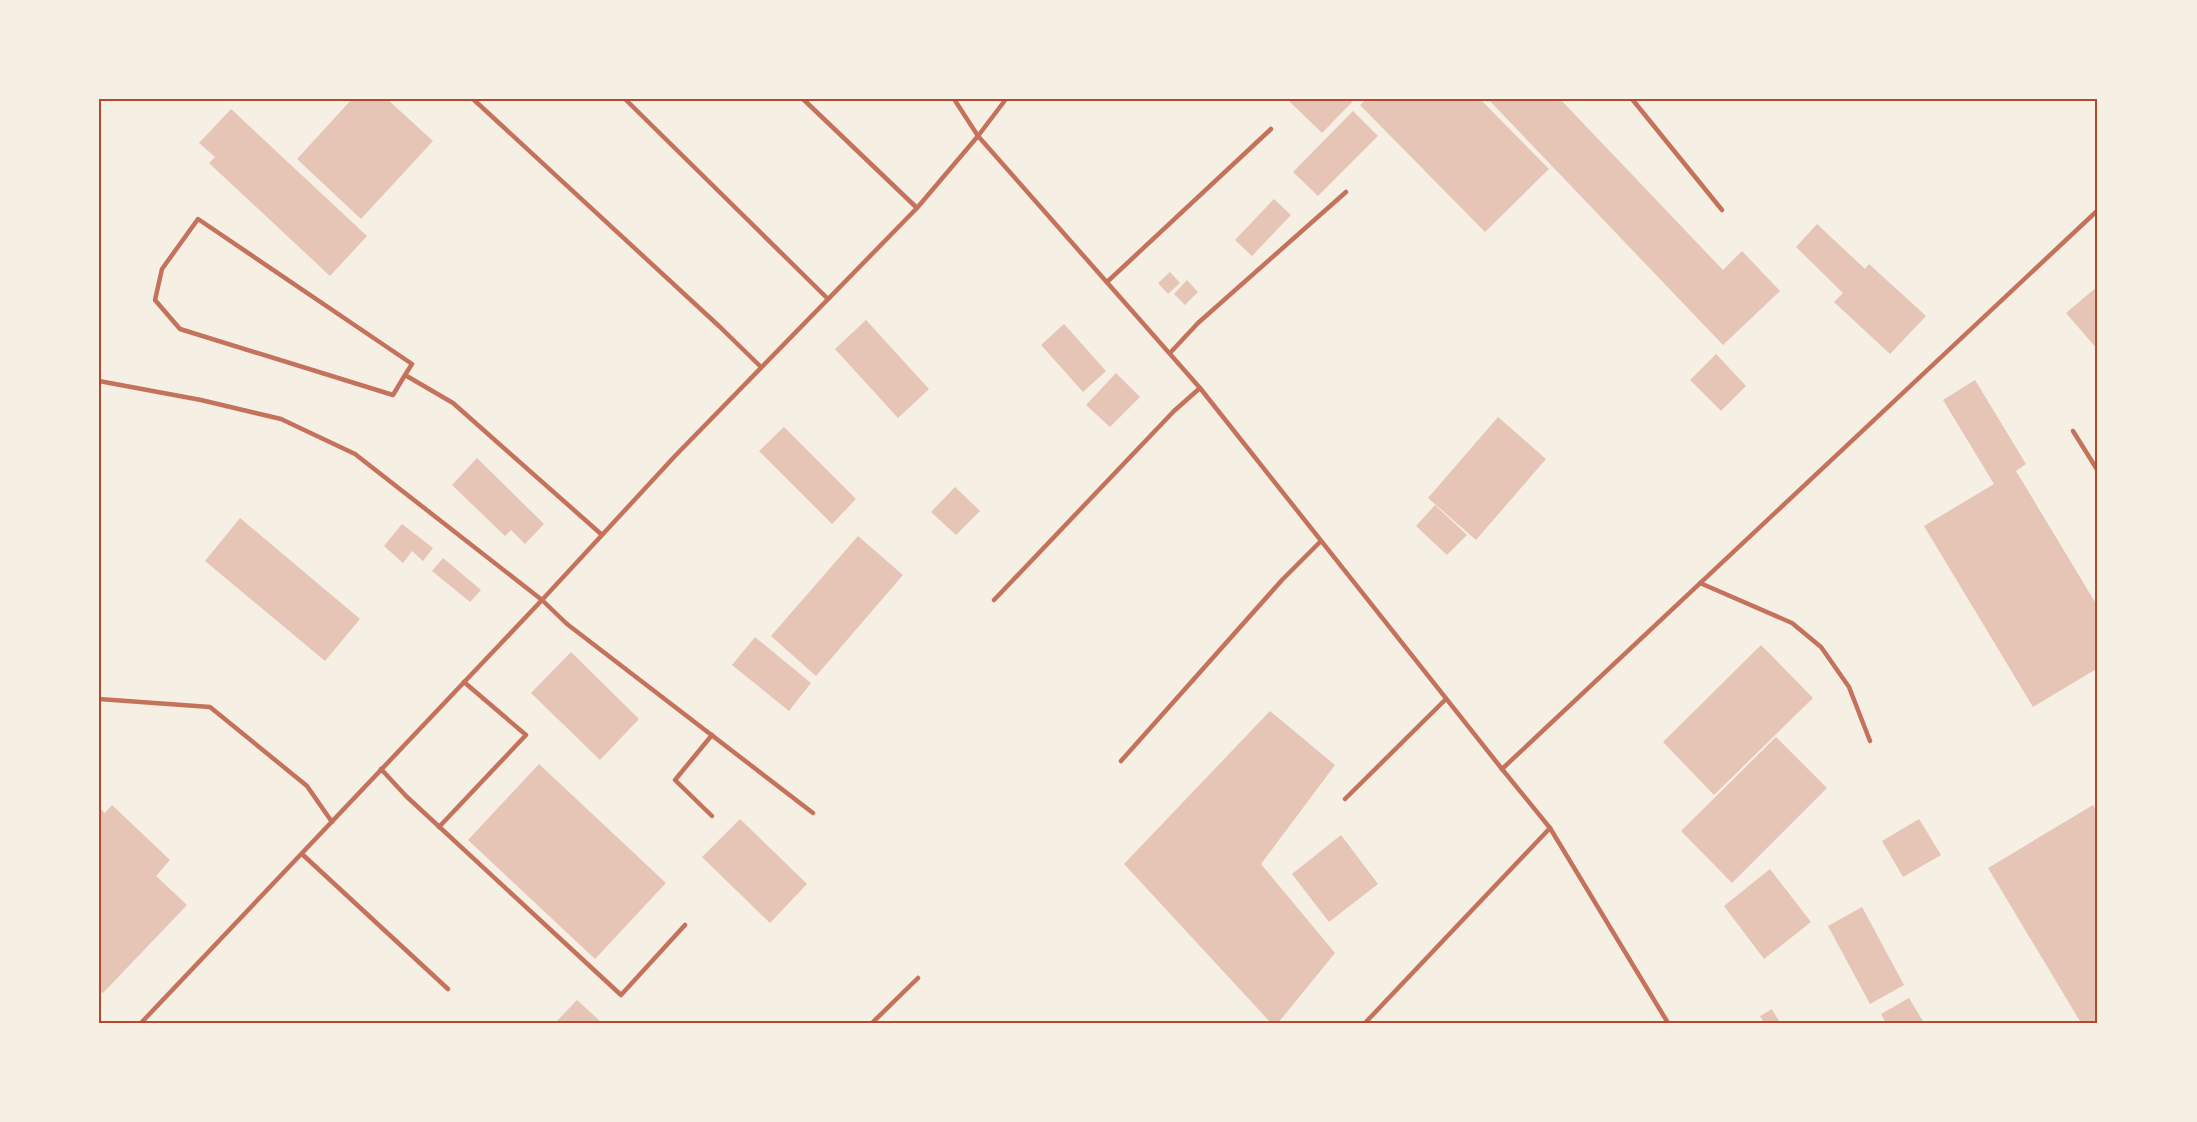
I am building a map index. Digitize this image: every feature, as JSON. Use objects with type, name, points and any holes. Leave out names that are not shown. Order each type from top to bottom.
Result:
[{"type":"lane","points":[[473,99],[761,367]]},
{"type":"lane","points":[[625,99],[828,299]]},
{"type":"lane","points":[[803,99],[917,208]]},
{"type":"lane","points":[[954,99],[978,136],[1200,388],[1550,828],[1668,1023]]},
{"type":"lane","points":[[141,1023],[542,600],[601,534],[917,208],[1006,99]]},
{"type":"lane","points":[[1632,99],[1722,210]]},
{"type":"lane","points":[[1107,282],[1270,129]]},
{"type":"lane","points":[[1170,354],[1198,323],[1346,192]]},
{"type":"lane","points":[[1502,769],[2098,210]]},
{"type":"lane","points":[[198,219],[412,364],[405,375],[393,395],[180,328],[155,300],[162,269],[198,219]]},
{"type":"lane","points":[[405,375],[453,403],[601,534]]},
{"type":"lane","points":[[99,381],[201,400],[281,419],[355,454],[542,600],[567,624],[813,813]]},
{"type":"lane","points":[[994,600],[1174,411],[1200,388]]},
{"type":"lane","points":[[2073,431],[2098,471]]},
{"type":"lane","points":[[1121,761],[1282,580],[1321,541]]},
{"type":"lane","points":[[1700,583],[1792,623],[1821,647],[1849,687],[1870,741]]},
{"type":"lane","points":[[439,827],[526,735],[464,682]]},
{"type":"lane","points":[[99,699],[210,706],[307,786],[332,822]]},
{"type":"lane","points":[[1345,799],[1446,699]]},
{"type":"lane","points":[[712,735],[675,780],[712,816]]},
{"type":"lane","points":[[381,770],[439,827],[621,995],[685,925]]},
{"type":"lane","points":[[1365,1023],[1550,828]]},
{"type":"lane","points":[[302,854],[448,989]]},
{"type":"lane","points":[[873,1023],[918,978]]},
{"type":"building","points":[[352,99],[387,99],[433,141],[361,219],[297,159]]},
{"type":"building","points":[[1287,99],[1355,99],[1322,133]]},
{"type":"building","points":[[1366,99],[1480,99],[1549,169],[1485,232],[1360,105]]},
{"type":"building","points":[[1488,99],[1560,99],[1723,270],[1742,251],[1780,291],[1723,345]]},
{"type":"building","points":[[231,109],[367,236],[330,276],[209,163],[215,157],[199,143]]},
{"type":"building","points":[[1353,111],[1378,136],[1318,196],[1293,172]]},
{"type":"building","points":[[1274,199],[1291,215],[1252,256],[1235,240]]},
{"type":"building","points":[[1817,224],[1865,269],[1869,264],[1926,316],[1890,354],[1834,302],[1843,293],[1796,247]]},
{"type":"building","points":[[1170,272],[1180,283],[1168,294],[1158,283]]},
{"type":"building","points":[[1187,280],[1198,292],[1185,305],[1174,294]]},
{"type":"building","points":[[2098,286],[2098,350],[2066,313]]},
{"type":"building","points":[[866,320],[929,389],[898,418],[835,349]]},
{"type":"building","points":[[1064,324],[1106,371],[1083,392],[1041,345]]},
{"type":"building","points":[[1716,354],[1746,386],[1721,411],[1690,380]]},
{"type":"building","points":[[1116,373],[1140,397],[1110,427],[1086,405]]},
{"type":"building","points":[[1975,380],[2026,464],[2016,471],[2098,607],[2098,668],[2033,707],[1924,526],[1994,484],[1943,400]]},
{"type":"building","points":[[1498,417],[1546,459],[1476,540],[1428,498]]},
{"type":"building","points":[[784,427],[856,499],[832,524],[759,451]]},
{"type":"building","points":[[477,458],[544,524],[525,544],[511,530],[505,536],[452,485]]},
{"type":"building","points":[[955,487],[980,511],[956,535],[931,512]]},
{"type":"building","points":[[1435,505],[1467,535],[1447,555],[1416,526]]},
{"type":"building","points":[[240,518],[360,619],[325,661],[205,561]]},
{"type":"building","points":[[402,524],[433,548],[423,561],[412,551],[403,563],[384,546]]},
{"type":"building","points":[[858,536],[903,575],[816,676],[771,636]]},
{"type":"building","points":[[443,558],[481,590],[470,602],[432,571]]},
{"type":"building","points":[[755,637],[811,683],[789,711],[732,665]]},
{"type":"building","points":[[1761,645],[1813,698],[1714,795],[1663,742]]},
{"type":"building","points":[[571,652],[639,719],[600,760],[531,693]]},
{"type":"building","points":[[1270,711],[1335,765],[1261,864],[1335,953],[1278,1023],[1271,1023],[1124,864]]},
{"type":"building","points":[[1776,737],[1827,788],[1732,883],[1681,831]]},
{"type":"building","points":[[539,764],[666,883],[595,959],[468,840]]},
{"type":"building","points":[[112,805],[170,860],[156,876],[187,905],[103,993],[99,989],[99,808],[105,813]]},
{"type":"building","points":[[2093,805],[2098,814],[2098,1023],[2081,1023],[1988,868]]},
{"type":"building","points":[[740,819],[807,884],[770,923],[702,857]]},
{"type":"building","points":[[1919,819],[1941,855],[1903,877],[1882,841]]},
{"type":"building","points":[[1341,835],[1378,884],[1329,922],[1292,874]]},
{"type":"building","points":[[1770,869],[1811,922],[1764,959],[1724,906]]},
{"type":"building","points":[[1862,907],[1904,985],[1870,1004],[1828,926]]},
{"type":"building","points":[[1909,998],[1924,1023],[1886,1023],[1881,1014]]},
{"type":"building","points":[[577,1000],[602,1023],[555,1023]]},
{"type":"building","points":[[1772,1009],[1780,1023],[1764,1023],[1760,1016]]}]
